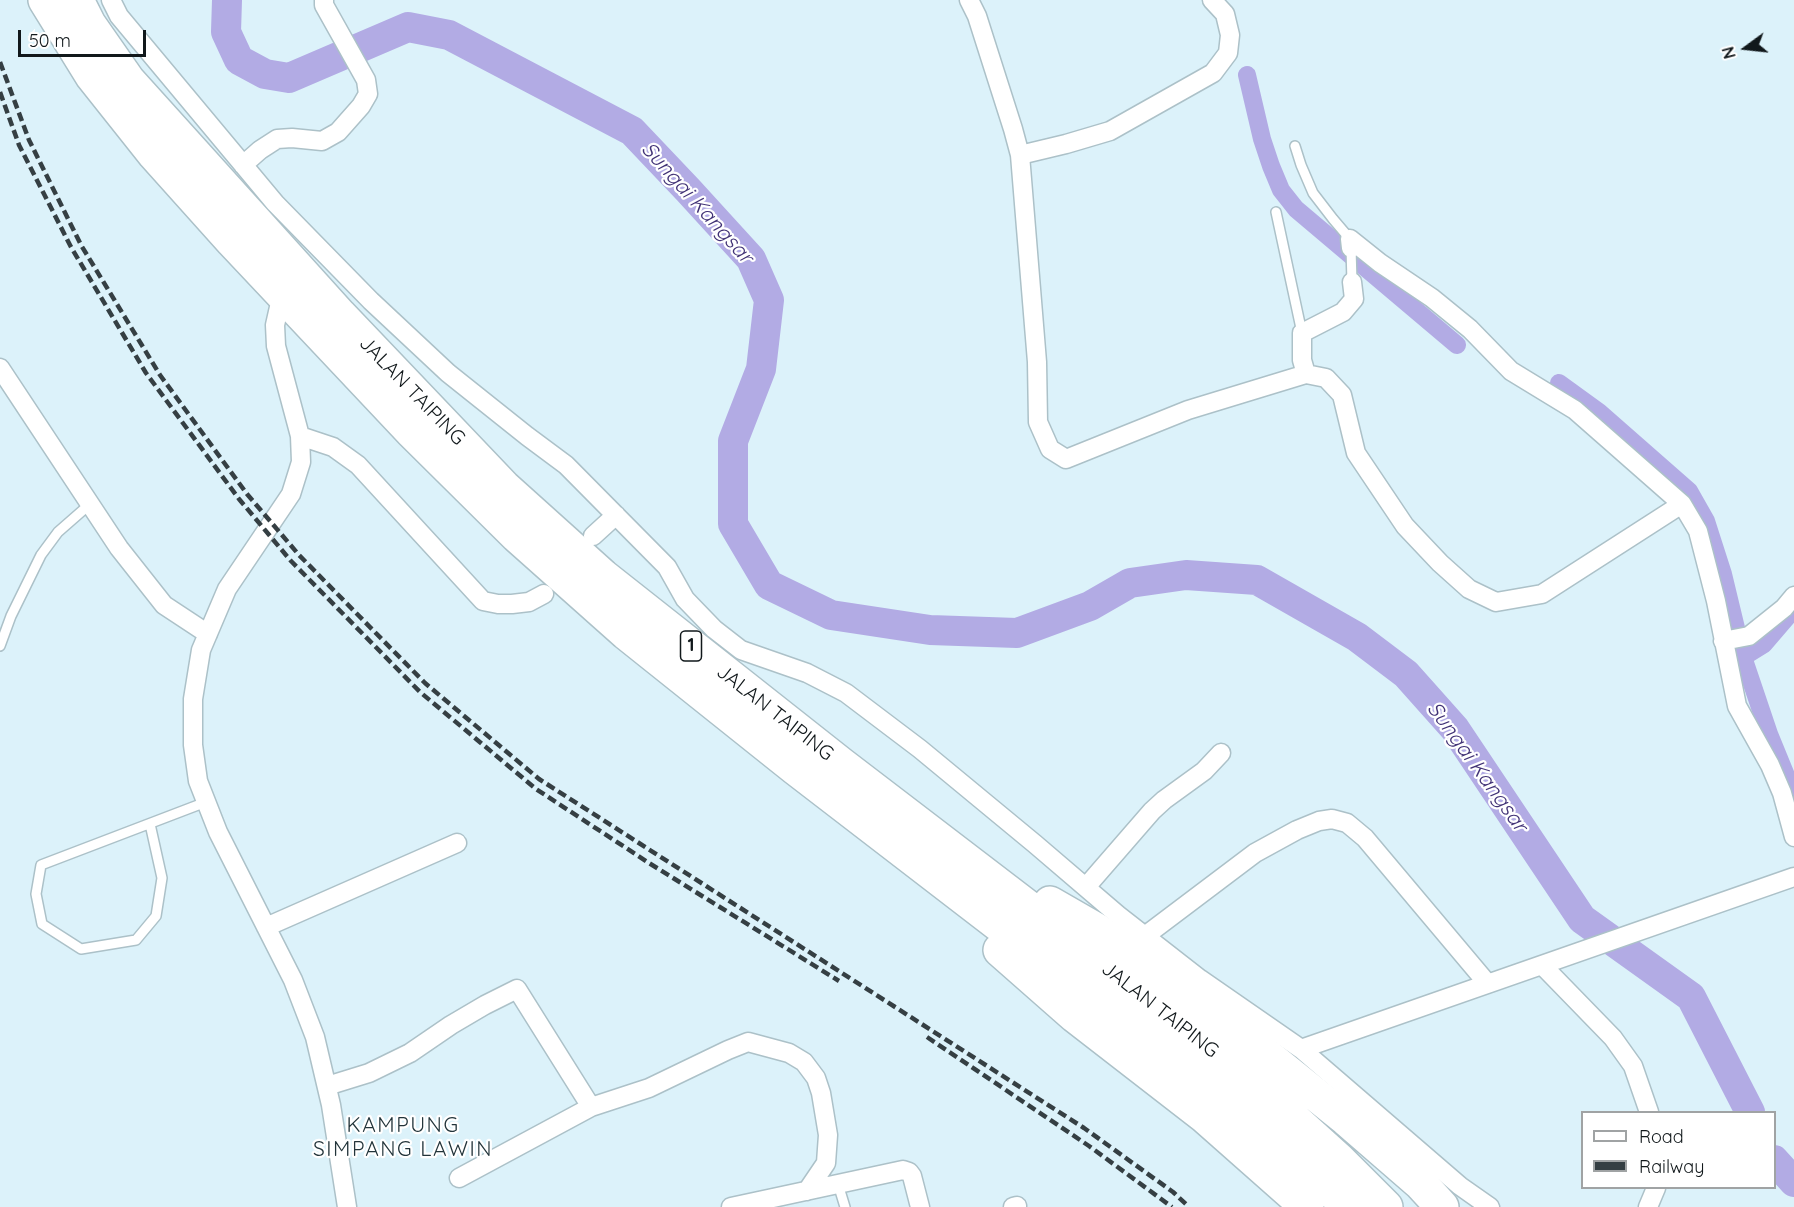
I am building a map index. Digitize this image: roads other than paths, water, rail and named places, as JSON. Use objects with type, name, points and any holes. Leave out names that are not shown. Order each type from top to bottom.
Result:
[{"type":"highway","name":"JALAN TAIPING","points":[[45,0],[92,76],[154,154],[282,294],[517,536],[609,618],[795,768],[1268,1132],[1349,1207]]},
{"type":"highway","name":"JALAN TAIPING","points":[[77,0],[89,24],[128,80],[340,315],[504,487],[603,576],[841,764],[1190,1032],[1265,1093],[1338,1159],[1386,1207]]},
{"type":"highway","points":[[921,864],[955,906],[989,941],[1075,1016],[1204,1116],[1307,1207]]},
{"type":"highway","points":[[981,870],[1039,897],[1097,930],[1264,1053],[1346,1119],[1431,1196],[1459,1207]]},
{"type":"street","points":[[111,0],[119,16],[275,203],[371,302],[448,373],[566,465],[667,567],[685,599],[714,629],[741,650],[807,673],[846,693],[920,749],[1145,936],[1200,979],[1301,1049],[1460,1186],[1490,1207]]},
{"type":"street","points":[[243,165],[277,139],[322,141],[338,132],[361,106],[368,94],[366,80],[324,5],[324,0]]},
{"type":"street","points":[[969,0],[980,26],[1020,155],[1037,362],[1038,422],[1050,449],[1066,459],[1188,410],[1306,374],[1326,378],[1342,395],[1356,453],[1405,526],[1440,563],[1469,589],[1496,602],[1542,594],[1682,504]]},
{"type":"street","points":[[1020,155],[1110,131],[1214,73],[1228,53],[1230,35],[1225,14],[1212,0]]},
{"type":"street","points":[[1351,244],[1432,298],[1470,329],[1510,371],[1575,410],[1682,504],[1698,531],[1726,640],[1737,706],[1770,765],[1782,793],[1794,837]]},
{"type":"street","points":[[1306,374],[1302,360],[1302,333],[1343,312],[1354,300],[1352,282]]},
{"type":"street","points":[[282,294],[275,325],[276,346],[300,436],[301,462],[291,495],[227,589],[201,650],[193,699],[193,745],[198,781],[218,832],[293,980],[315,1037],[327,1086],[347,1207]]},
{"type":"street","points":[[0,368],[119,548],[164,605],[208,634]]},
{"type":"street","points":[[300,436],[333,447],[358,465],[483,601],[512,604],[529,602],[544,594]]},
{"type":"street","points":[[593,536],[616,515]]},
{"type":"street","points":[[1726,640],[1749,636],[1784,608],[1794,596]]},
{"type":"street","points":[[1086,887],[1152,811],[1204,771],[1221,753]]},
{"type":"street","points":[[1145,936],[1255,853],[1297,830],[1319,821],[1332,819],[1347,823],[1365,838],[1487,983]]},
{"type":"street","points":[[266,927],[458,843]]},
{"type":"street","points":[[1301,1049],[1644,928],[1794,878]]},
{"type":"street","points":[[1548,963],[1613,1038],[1633,1066],[1648,1111]]},
{"type":"street","points":[[327,1086],[369,1073],[410,1053],[477,1010],[517,989],[591,1107]]},
{"type":"street","points":[[459,1178],[591,1107],[649,1088],[748,1042],[789,1053],[804,1062],[816,1078],[821,1093],[828,1135],[826,1163],[807,1191]]},
{"type":"street","points":[[731,1207],[903,1170],[912,1176],[920,1207]]},
{"type":"street","points":[[1648,1207],[1656,1189]]},
{"type":"lane","points":[[1295,146],[1300,165],[1313,193],[1351,244],[1352,282]]},
{"type":"lane","points":[[1276,212],[1302,333]]},
{"type":"lane","points":[[0,646],[11,616],[41,555],[58,532],[90,504]]},
{"type":"lane","points":[[150,824],[162,878],[156,916],[136,940],[81,949],[42,924],[36,894],[41,865],[206,802]]},
{"type":"lane","points":[[838,1184],[845,1207]]},
{"type":"waterway","name":"Sungai Kangsar","points":[[227,0],[226,32],[239,60],[265,74],[289,78],[408,27],[449,35],[632,131],[688,190],[751,259],[769,300],[761,369],[733,441],[733,524],[769,585],[831,615],[930,630],[1017,633],[1090,606],[1130,583],[1186,575],[1257,580],[1357,637],[1406,674],[1455,729],[1582,919],[1691,997],[1749,1111]]},
{"type":"waterway","points":[[1247,75],[1262,139],[1281,190],[1296,209],[1457,345]]},
{"type":"waterway","points":[[1559,383],[1599,412],[1689,491],[1706,521],[1723,574],[1743,657],[1769,734],[1794,795]]},
{"type":"waterway","points":[[1743,657],[1764,644],[1794,609]]},
{"type":"waterway","name":"Sungai Kangsar","points":[[1776,1162],[1794,1182]]},
{"type":"railway","points":[[0,62],[29,140],[81,245],[160,375],[247,494],[299,555],[425,683],[539,779],[1084,1128],[1173,1192],[1189,1207]]},
{"type":"railway","points":[[0,92],[19,145],[71,247],[146,373],[239,499],[291,561],[420,692],[536,789],[649,863],[839,981]]},
{"type":"railway","points":[[927,1037],[1089,1146],[1172,1207]]},
{"type":"district","name":"KAMPUNG SIMPANG LAWIN","points":[[403,1138]]}]
